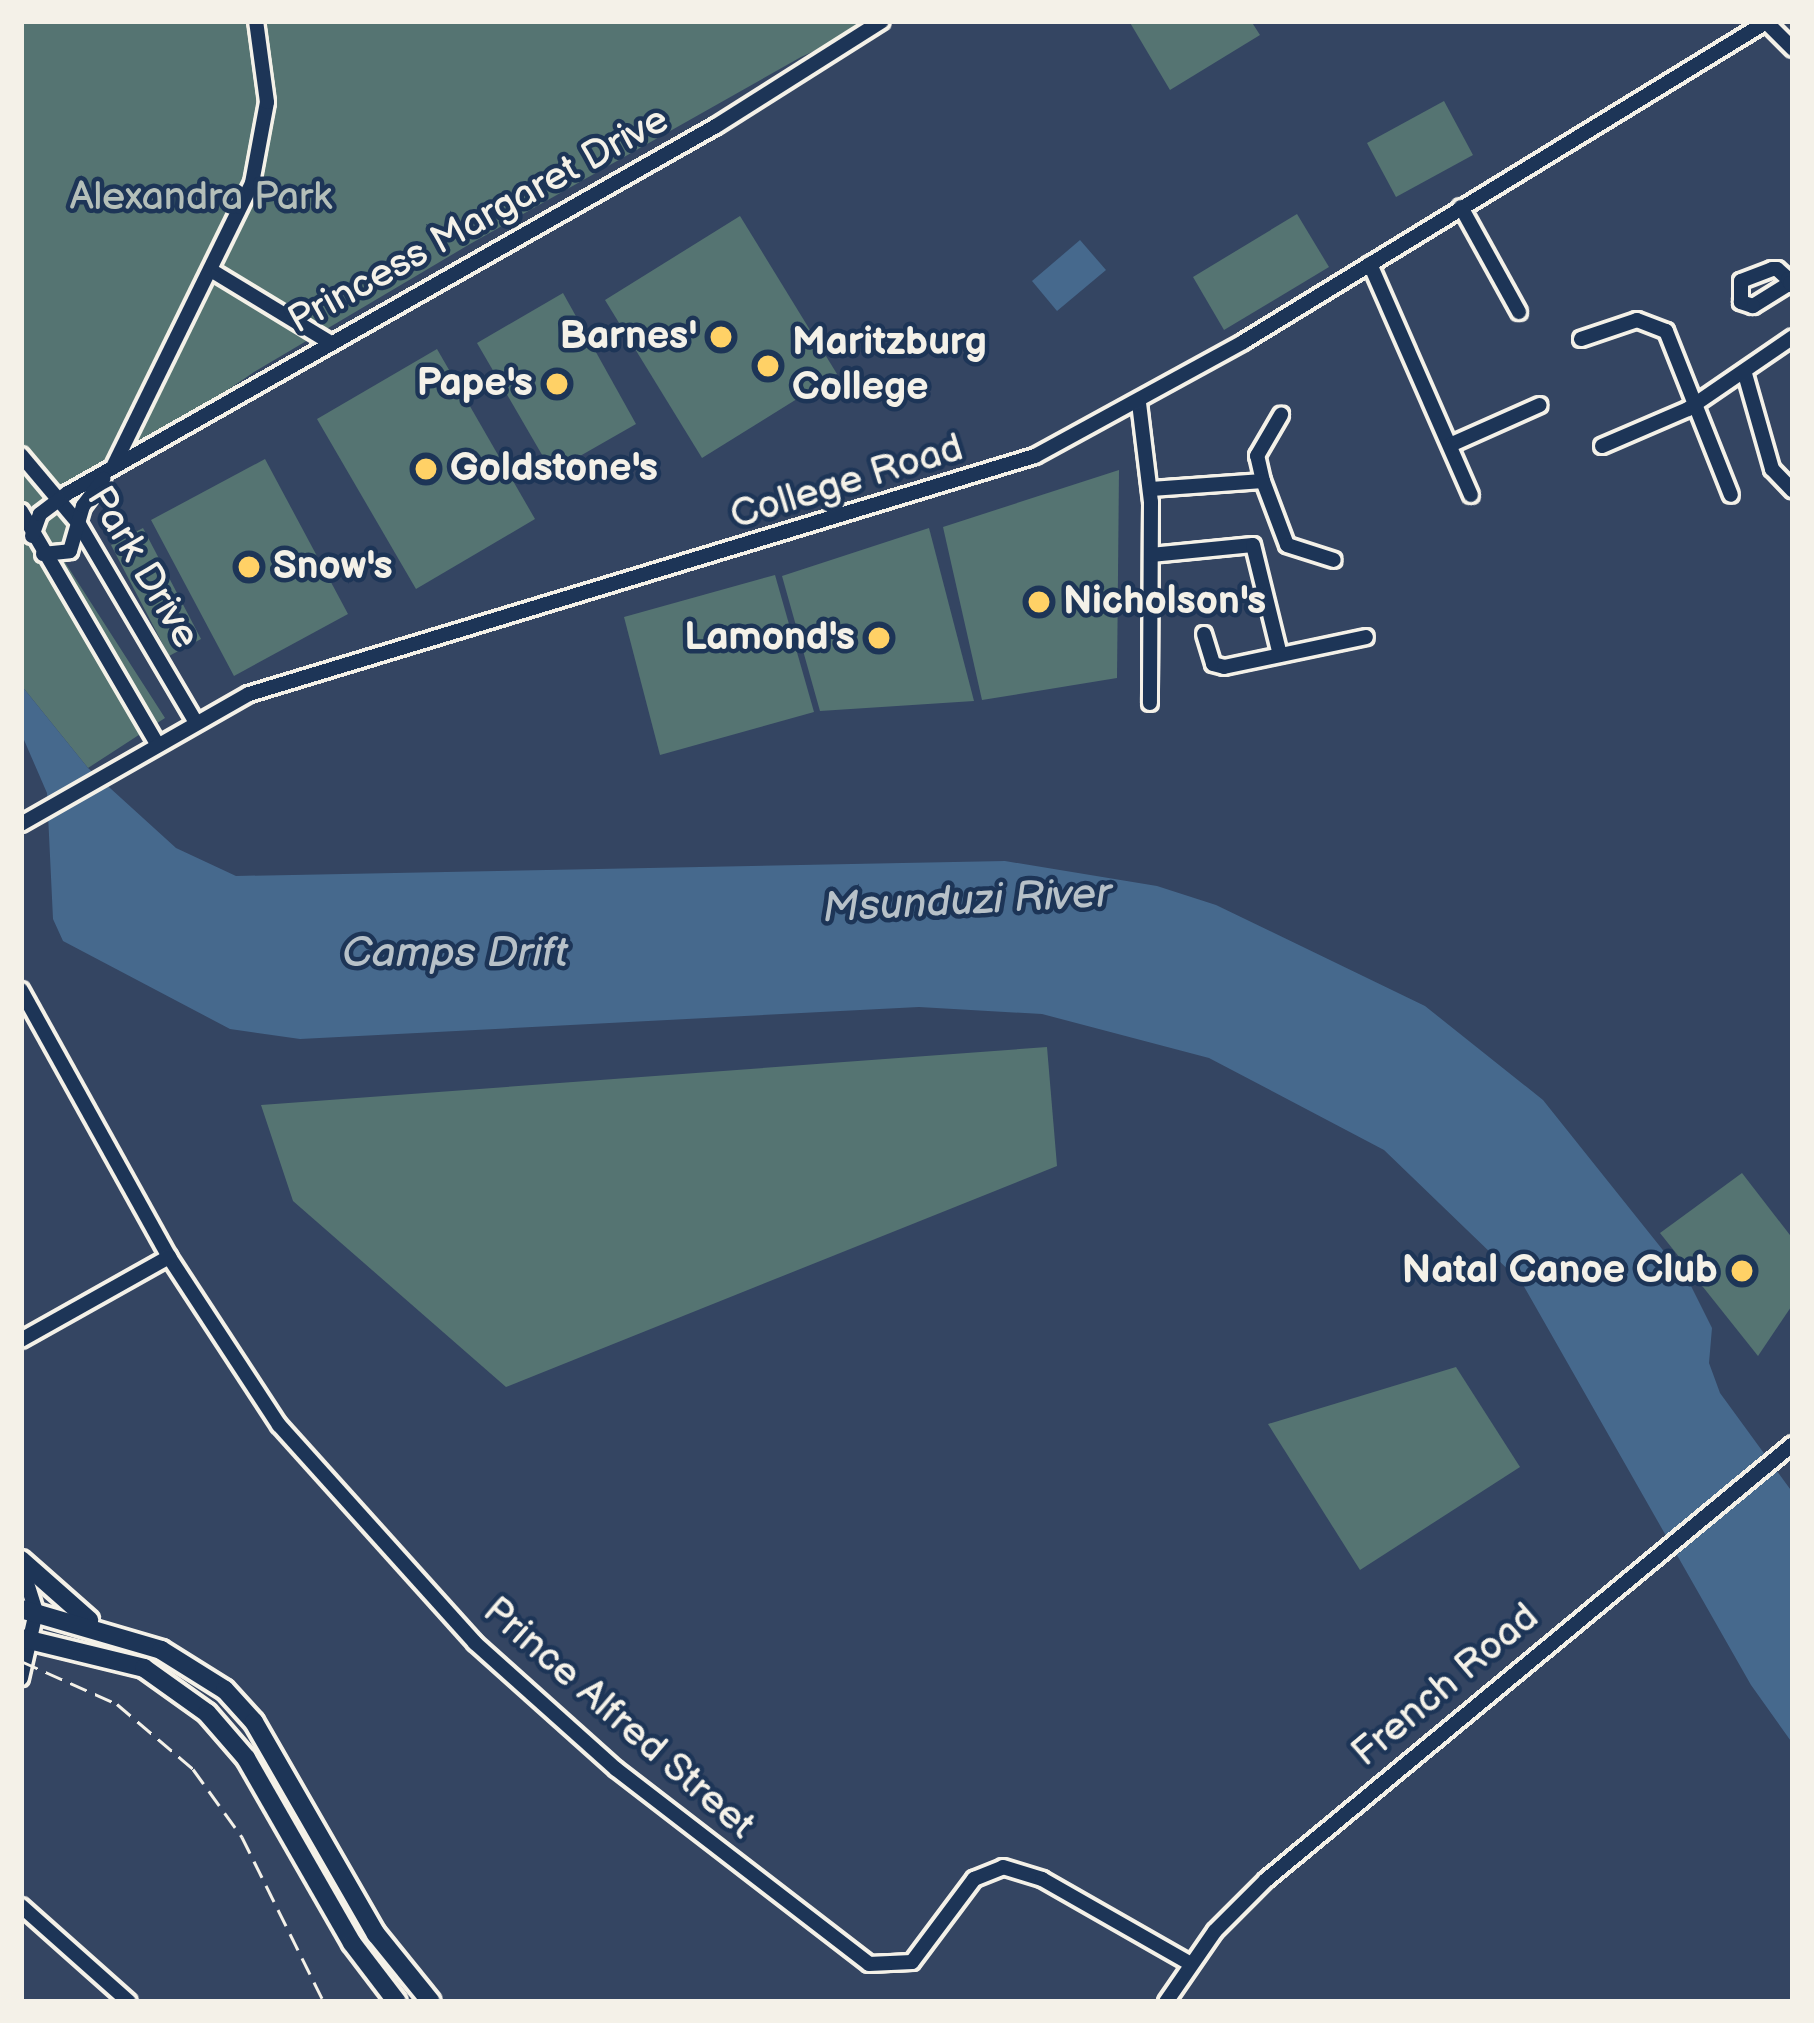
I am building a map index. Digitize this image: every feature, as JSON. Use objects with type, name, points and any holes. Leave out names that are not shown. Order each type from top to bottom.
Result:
[{"type":"main road","points":[[22,1566],[101,1629]]},
{"type":"main road","points":[[29,1611],[101,1629],[186,1661],[239,1704],[376,1934],[431,2002]]},
{"type":"main road","points":[[27,1639],[144,1668],[207,1713],[246,1758],[352,1942],[397,2002]]},
{"type":"street","points":[[43,554],[70,551],[79,524],[214,272],[264,135],[256,21]]},
{"type":"street","name":"Princess Margaret Drive","points":[[62,498],[716,126],[882,21]]},
{"type":"street","points":[[1767,21],[1793,49]]},
{"type":"street","name":"College Road","points":[[21,824],[249,694],[376,652],[968,482],[1139,403],[1767,21]]},
{"type":"street","points":[[1461,207],[1519,312]]},
{"type":"street","points":[[1370,264],[1472,495]]},
{"type":"street","points":[[214,272],[331,343]]},
{"type":"street","points":[[1581,339],[1637,320],[1654,322],[1671,336],[1731,494]]},
{"type":"street","points":[[1602,446],[1696,404],[1793,337]]},
{"type":"street","points":[[1745,374],[1772,469],[1793,491]]},
{"type":"street","points":[[1139,403],[1151,489],[1150,703]]},
{"type":"street","points":[[1450,445],[1540,405]]},
{"type":"street","points":[[1280,415],[1257,456],[1263,481],[1287,545],[1334,560]]},
{"type":"street","name":"Park Drive","points":[[21,455],[62,498],[79,524],[196,723]]},
{"type":"street","points":[[1151,489],[1263,481]]},
{"type":"street","points":[[32,536],[40,514],[62,498]]},
{"type":"street","name":"Park Drive","points":[[21,511],[158,745]]},
{"type":"street","points":[[1150,555],[1252,544],[1280,656]]},
{"type":"street","points":[[1204,634],[1216,666],[1366,637]]},
{"type":"street","name":"Prince Alfred Street","points":[[21,990],[169,1257],[292,1443],[475,1643],[850,1956],[880,1966],[913,1962],[974,1879],[1004,1867],[1042,1879],[1189,1963]]},
{"type":"street","points":[[21,1340],[169,1257]]},
{"type":"street","name":"French Road","points":[[1166,2002],[1189,1963],[1265,1880],[1793,1444]]},
{"type":"street","points":[[21,1678],[29,1611],[22,1566]]},
{"type":"street","points":[[21,1906],[129,2002]]},
{"type":"green space","name":"Alexandra Park","points":[[21,21],[881,21],[801,57],[470,244],[254,372],[74,495],[61,556],[165,718],[88,768],[21,685]]},
{"type":"green space","points":[[1129,21],[1251,21],[1260,35],[1170,90]]},
{"type":"green space","points":[[1444,101],[1473,155],[1396,197],[1367,143]]},
{"type":"green space","points":[[1297,214],[1329,267],[1224,330],[1193,277]]},
{"type":"green space","name":"Barnes'","points":[[740,216],[837,374],[702,458],[605,300]]},
{"type":"green space","name":"Pape's","points":[[563,293],[636,424],[552,472],[477,343]]},
{"type":"green space","name":"Goldstone's","points":[[437,349],[535,519],[416,589],[317,419]]},
{"type":"green space","name":"Snow's","points":[[265,459],[348,614],[234,676],[151,520]]},
{"type":"green space","name":"Nicholson's","points":[[1119,470],[1117,678],[982,700],[943,527]]},
{"type":"green space","points":[[143,528],[201,639],[169,656],[111,545]]},
{"type":"green space","name":"Lamond's","points":[[929,528],[974,701],[820,711],[782,576]]},
{"type":"green space","points":[[775,575],[814,712],[660,755],[624,617]]},
{"type":"green space","points":[[1047,1047],[1057,1166],[506,1387],[293,1201],[261,1105]]},
{"type":"green space","name":"Natal Canoe Club","points":[[1742,1173],[1793,1239],[1793,1304],[1758,1356],[1660,1233]]},
{"type":"green space","points":[[1456,1367],[1520,1467],[1360,1570],[1268,1424]]},
{"type":"water","points":[[1080,240],[1106,270],[1057,311],[1032,281]]},
{"type":"water","name":"Camps Drift","points":[[21,685],[88,768],[176,848],[236,876],[1005,861],[1157,886],[1216,905],[1425,1006],[1543,1100],[1690,1284],[1712,1328],[1709,1363],[1720,1393],[1793,1493],[1793,1744],[1751,1685],[1522,1283],[1384,1150],[1209,1058],[1042,1014],[919,1007],[300,1039],[230,1029],[63,941],[53,919],[47,793],[21,733]]},
{"type":"railway","points":[[21,1661],[117,1704],[193,1769],[242,1837],[324,2002]]},
{"type":"place","name":"Barnes'","points":[[721,337]]},
{"type":"place","name":"Maritzburg College","points":[[768,366]]},
{"type":"place","name":"Pape's","points":[[557,384]]},
{"type":"place","name":"Goldstone's","points":[[426,469]]},
{"type":"place","name":"Snow's","points":[[249,567]]},
{"type":"place","name":"Nicholson's","points":[[1039,602]]},
{"type":"place","name":"Lamond's","points":[[879,638]]},
{"type":"place","name":"Natal Canoe Club","points":[[1742,1271]]},
{"type":"water label","name":"Msunduzi River","points":[[967,902]]}]
